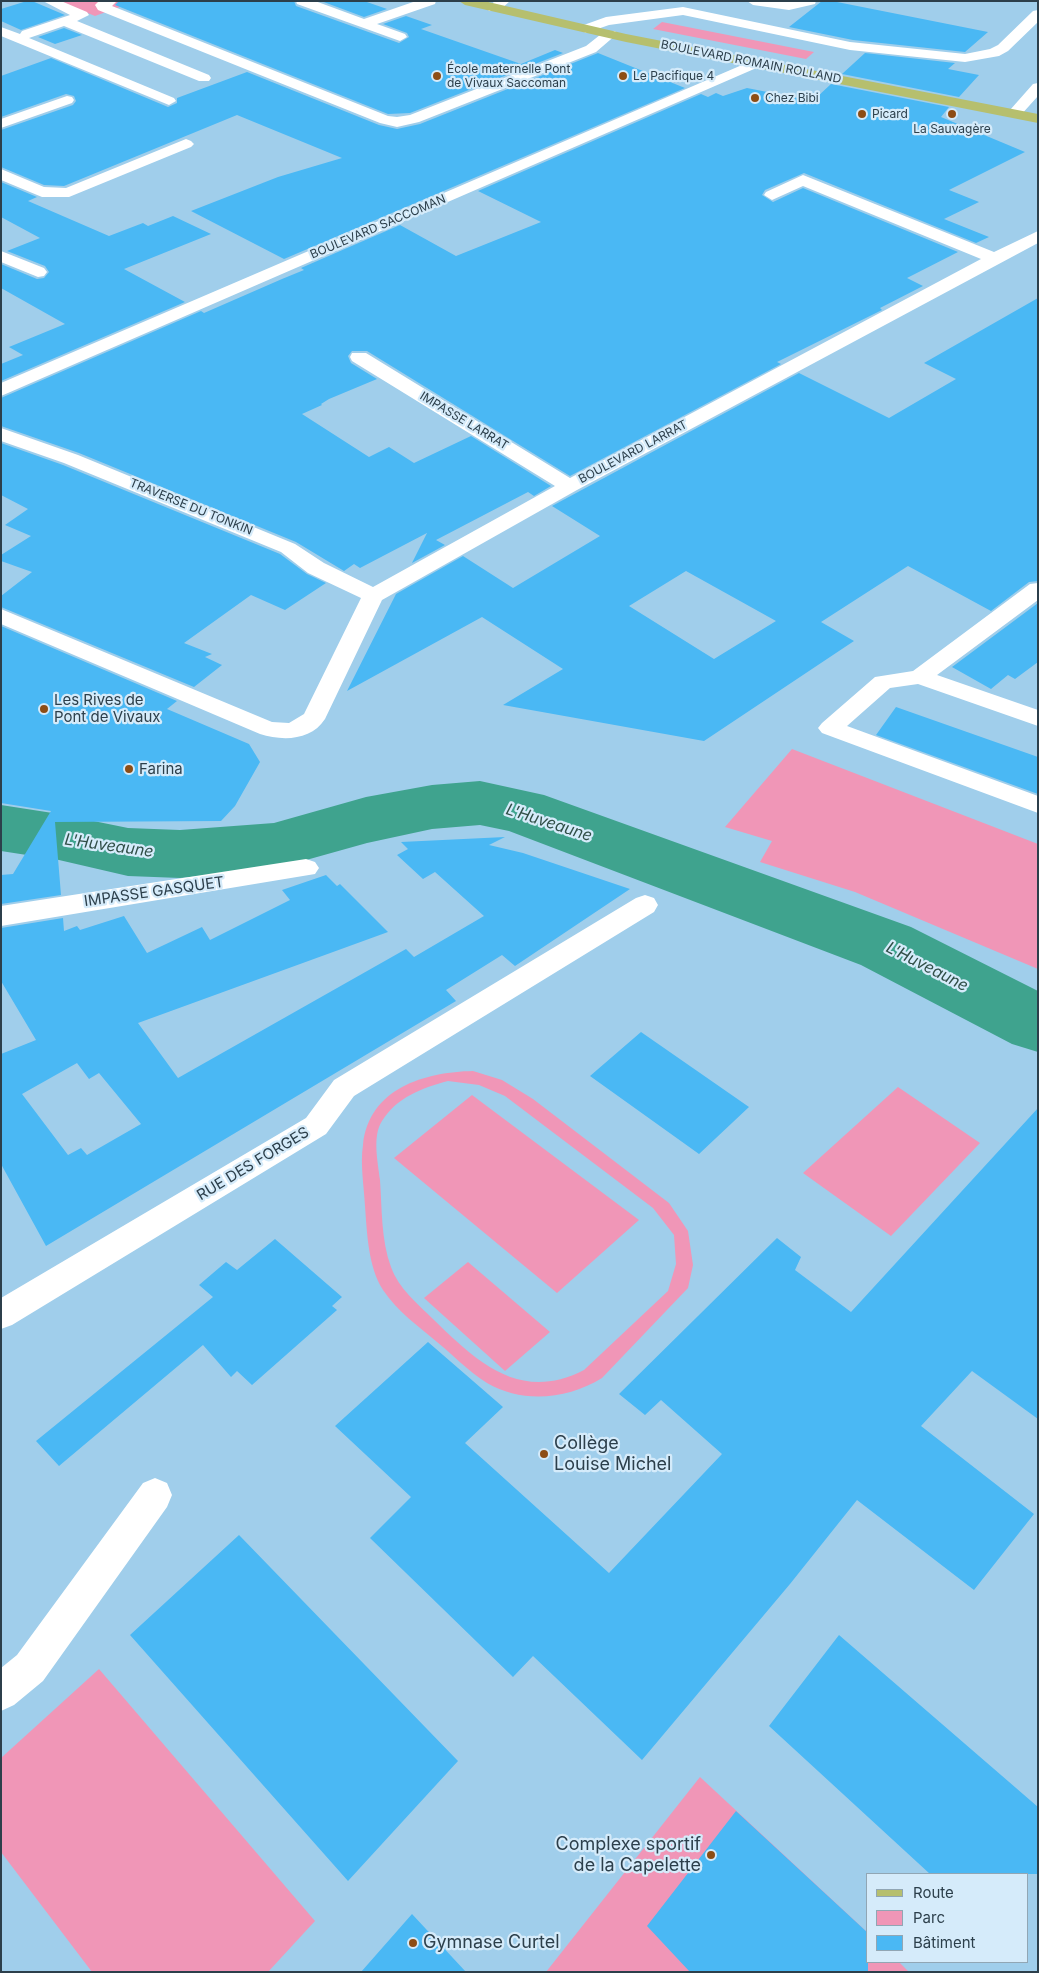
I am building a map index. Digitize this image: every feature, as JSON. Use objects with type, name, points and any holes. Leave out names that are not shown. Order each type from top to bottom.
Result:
[{"type":"main road","name":"BOULEVARD ROMAIN ROLLAND","points":[[465,1],[499,4],[586,29],[604,22],[756,63],[1038,119]]},
{"type":"street","points":[[27,34],[82,15],[49,1]]},
{"type":"street","points":[[111,1],[102,5],[103,8],[385,120],[397,122],[414,119],[591,50],[604,22],[683,11],[850,46],[965,58],[987,54],[1004,48],[1038,14]]},
{"type":"street","points":[[302,1],[400,37]]},
{"type":"street","points":[[364,24],[430,1]]},
{"type":"street","points":[[752,1],[789,6],[810,1]]},
{"type":"street","points":[[65,21],[204,78]]},
{"type":"street","points":[[1,31],[169,101]]},
{"type":"street","name":"BOULEVARD SACCOMAN","points":[[1,390],[756,63]]},
{"type":"street","points":[[1015,113],[1038,87]]},
{"type":"street","points":[[1,124],[67,100]]},
{"type":"street","points":[[1,174],[40,193],[54,195],[69,192],[186,144]]},
{"type":"street","points":[[772,195],[803,180],[993,258]]},
{"type":"street","name":"BOULEVARD LARRAT","points":[[373,596],[570,486],[993,258],[1038,236]]},
{"type":"street","points":[[1,256],[38,272]]},
{"type":"street","name":"IMPASSE LARRAT","points":[[359,357],[570,486]]},
{"type":"street","name":"TRAVERSE DU TONKIN","points":[[1,434],[71,459],[288,548],[316,568],[373,596]]},
{"type":"street","points":[[919,677],[1038,589]]},
{"type":"street","points":[[1,616],[268,729],[293,731],[313,720],[373,596]]},
{"type":"street","points":[[1038,718],[919,677],[883,682],[830,728],[1038,805]]},
{"type":"street","name":"IMPASSE GASQUET","points":[[1,916],[119,896],[215,884],[306,868]]},
{"type":"street","name":"RUE DES FORGES","points":[[1,1315],[316,1126],[344,1088],[644,905]]},
{"type":"street","points":[[1,1692],[30,1668],[155,1495]]},
{"type":"green space","points":[[58,1],[136,1],[95,16]]},
{"type":"green space","points":[[662,22],[814,52],[806,59],[653,29]]},
{"type":"green space","points":[[792,749],[1038,844],[1038,969],[855,892],[760,862],[772,841],[725,827]]},
{"type":"green space","points":[[473,1071],[502,1080],[533,1099],[669,1203],[688,1231],[693,1265],[688,1288],[602,1378],[575,1391],[545,1396],[530,1396],[501,1390],[480,1379],[401,1311],[383,1290],[374,1271],[369,1249],[362,1175],[362,1152],[367,1125],[376,1110],[388,1097],[402,1087],[436,1075]],"holes":[[[448,1081],[479,1085],[505,1096],[653,1208],[674,1235],[676,1264],[668,1291],[584,1370],[561,1379],[540,1382],[520,1380],[501,1373],[483,1363],[449,1335],[409,1295],[394,1275],[388,1257],[384,1235],[376,1150],[377,1134],[382,1121],[395,1106],[420,1090]]]},
{"type":"green space","points":[[898,1087],[980,1143],[891,1236],[803,1173]]},
{"type":"green space","points":[[472,1095],[639,1220],[557,1293],[394,1158]]},
{"type":"green space","points":[[468,1262],[550,1332],[505,1371],[424,1298]]},
{"type":"green space","points":[[99,1669],[315,1921],[268,1972],[92,1972],[1,1852],[1,1758]]},
{"type":"green space","name":"Complexe sportif de la Capelette","points":[[700,1777],[866,1931],[866,1963],[900,1963],[909,1972],[546,1972]]},
{"type":"building","points":[[32,1],[65,15],[21,30],[1,21],[1,9]]},
{"type":"building","points":[[119,1],[294,1],[296,6],[399,43],[409,37],[407,33],[383,24],[406,16],[432,25],[421,29],[521,64],[555,50],[563,53],[410,113],[388,114],[115,5]]},
{"type":"building","points":[[321,1],[364,1],[387,9],[364,17]]},
{"type":"building","points":[[822,1],[832,1],[988,32],[965,52],[853,40],[789,27]]},
{"type":"building","points":[[64,28],[82,35],[55,44],[38,37]]},
{"type":"building","points":[[598,53],[685,88],[284,259],[191,211],[278,177],[342,158],[237,115],[64,186],[44,185],[1,167],[1,130],[73,105],[76,101],[74,96],[66,94],[1,117],[1,76],[51,58],[168,107],[177,103],[177,98],[247,72],[379,125],[397,129],[420,124]]},
{"type":"building","points":[[865,53],[955,63],[948,69],[979,75],[959,97],[842,74]]},
{"type":"building","points":[[831,84],[949,107],[941,117],[1025,152],[949,190],[979,202],[944,219],[989,237],[976,243],[804,173],[765,190],[762,195],[773,202],[803,188],[958,252],[907,278],[923,286],[880,308],[882,310],[777,362],[781,364],[570,476],[367,351],[352,351],[348,356],[351,363],[377,379],[329,399],[322,405],[302,414],[369,457],[389,447],[414,463],[471,436],[551,486],[534,496],[528,492],[436,540],[445,545],[412,563],[427,533],[360,568],[354,564],[344,571],[296,542],[79,453],[1,426],[1,398],[201,311],[204,313],[304,270],[301,268],[400,225],[456,256],[541,222],[478,191],[701,94],[708,97],[716,93],[723,96],[747,88],[818,102],[817,97]]},
{"type":"building","points":[[1,182],[37,197],[28,201],[109,236],[143,223],[148,226],[173,216],[211,234],[124,269],[185,302],[1,381],[1,364],[23,355],[9,347],[65,324],[1,288],[1,264],[37,279],[44,278],[49,272],[45,266],[7,251],[40,238],[1,217]]},
{"type":"building","points":[[1038,298],[1038,581],[1029,582],[991,611],[908,566],[821,622],[854,641],[704,741],[503,705],[563,669],[482,617],[347,691],[396,594],[463,556],[513,588],[600,536],[552,506],[799,373],[889,418],[956,379],[924,363]],"holes":[[[686,571],[776,621],[714,659],[629,606]]]},
{"type":"building","points":[[1,443],[63,465],[280,554],[307,574],[326,583],[285,610],[251,595],[184,643],[212,654],[205,657],[222,665],[194,687],[1,607],[1,596],[32,572],[1,561],[1,555],[31,536],[5,525],[28,509],[1,495]]},
{"type":"building","points":[[1038,603],[1038,662],[1015,679],[1008,675],[991,689],[952,667]]},
{"type":"building","points":[[1,626],[177,701],[167,709],[249,744],[260,762],[235,806],[221,821],[55,822],[61,895],[1,904],[1,875],[13,874],[51,811],[1,803]]},
{"type":"building","points":[[896,707],[1038,757],[1038,794],[876,735]]},
{"type":"building","points":[[505,837],[489,845],[523,853],[630,889],[515,966],[502,955],[446,990],[456,1001],[46,1246],[1,1164],[1,1054],[36,1040],[1,981],[1,928],[63,918],[64,931],[77,926],[80,930],[124,916],[147,953],[202,927],[210,940],[290,900],[282,890],[326,875],[337,886],[340,884],[388,932],[138,1023],[178,1078],[406,949],[414,957],[484,916],[435,872],[423,879],[397,855],[408,849],[401,842]],"holes":[[[77,1063],[89,1079],[99,1073],[141,1124],[87,1155],[81,1148],[68,1155],[22,1094]]]},
{"type":"building","points":[[641,1032],[749,1107],[699,1154],[590,1076]]},
{"type":"building","points":[[1038,1108],[1038,1419],[972,1371],[921,1426],[1034,1514],[974,1590],[857,1500],[790,1584],[642,1760],[533,1656],[513,1677],[370,1538],[411,1497],[335,1426],[428,1342],[503,1407],[465,1443],[609,1573],[722,1454],[661,1400],[645,1415],[619,1394],[777,1238],[801,1257],[795,1270],[851,1312]]},
{"type":"building","points":[[275,1239],[342,1297],[332,1306],[337,1310],[252,1385],[237,1371],[231,1377],[203,1345],[59,1466],[36,1441],[213,1297],[199,1285],[226,1262],[237,1270]]},
{"type":"building","points":[[239,1535],[458,1761],[348,1881],[130,1635]]},
{"type":"building","points":[[839,1635],[1038,1807],[1038,1874],[929,1873],[769,1726]]},
{"type":"building","name":"Complexe sportif de la Capelette","points":[[736,1811],[866,1931],[866,1963],[868,1963],[868,1972],[690,1972],[647,1926]]},
{"type":"building","name":"Gymnase Curtel","points":[[412,1914],[466,1972],[361,1972]]},
{"type":"waterway","name":"L'Huveaune","points":[[1,828],[59,837],[128,852],[180,854],[274,846],[366,820],[432,807],[480,803],[521,811],[886,946],[1038,1024]]},
{"type":"place","name":"École maternelle Pont de Vivaux Saccoman","points":[[437,76]]},
{"type":"place","name":"Le Pacifique 4","points":[[623,76]]},
{"type":"place","name":"Chez Bibi","points":[[755,98]]},
{"type":"place","name":"Picard","points":[[862,114]]},
{"type":"place","name":"La Sauvagère","points":[[952,114]]},
{"type":"place","name":"Les Rives de Pont de Vivaux","points":[[44,709]]},
{"type":"place","name":"Farina","points":[[129,769]]},
{"type":"place","name":"Collège Louise Michel","points":[[544,1454]]},
{"type":"place","name":"Complexe sportif de la Capelette","points":[[711,1855]]},
{"type":"place","name":"Gymnase Curtel","points":[[413,1943]]}]
